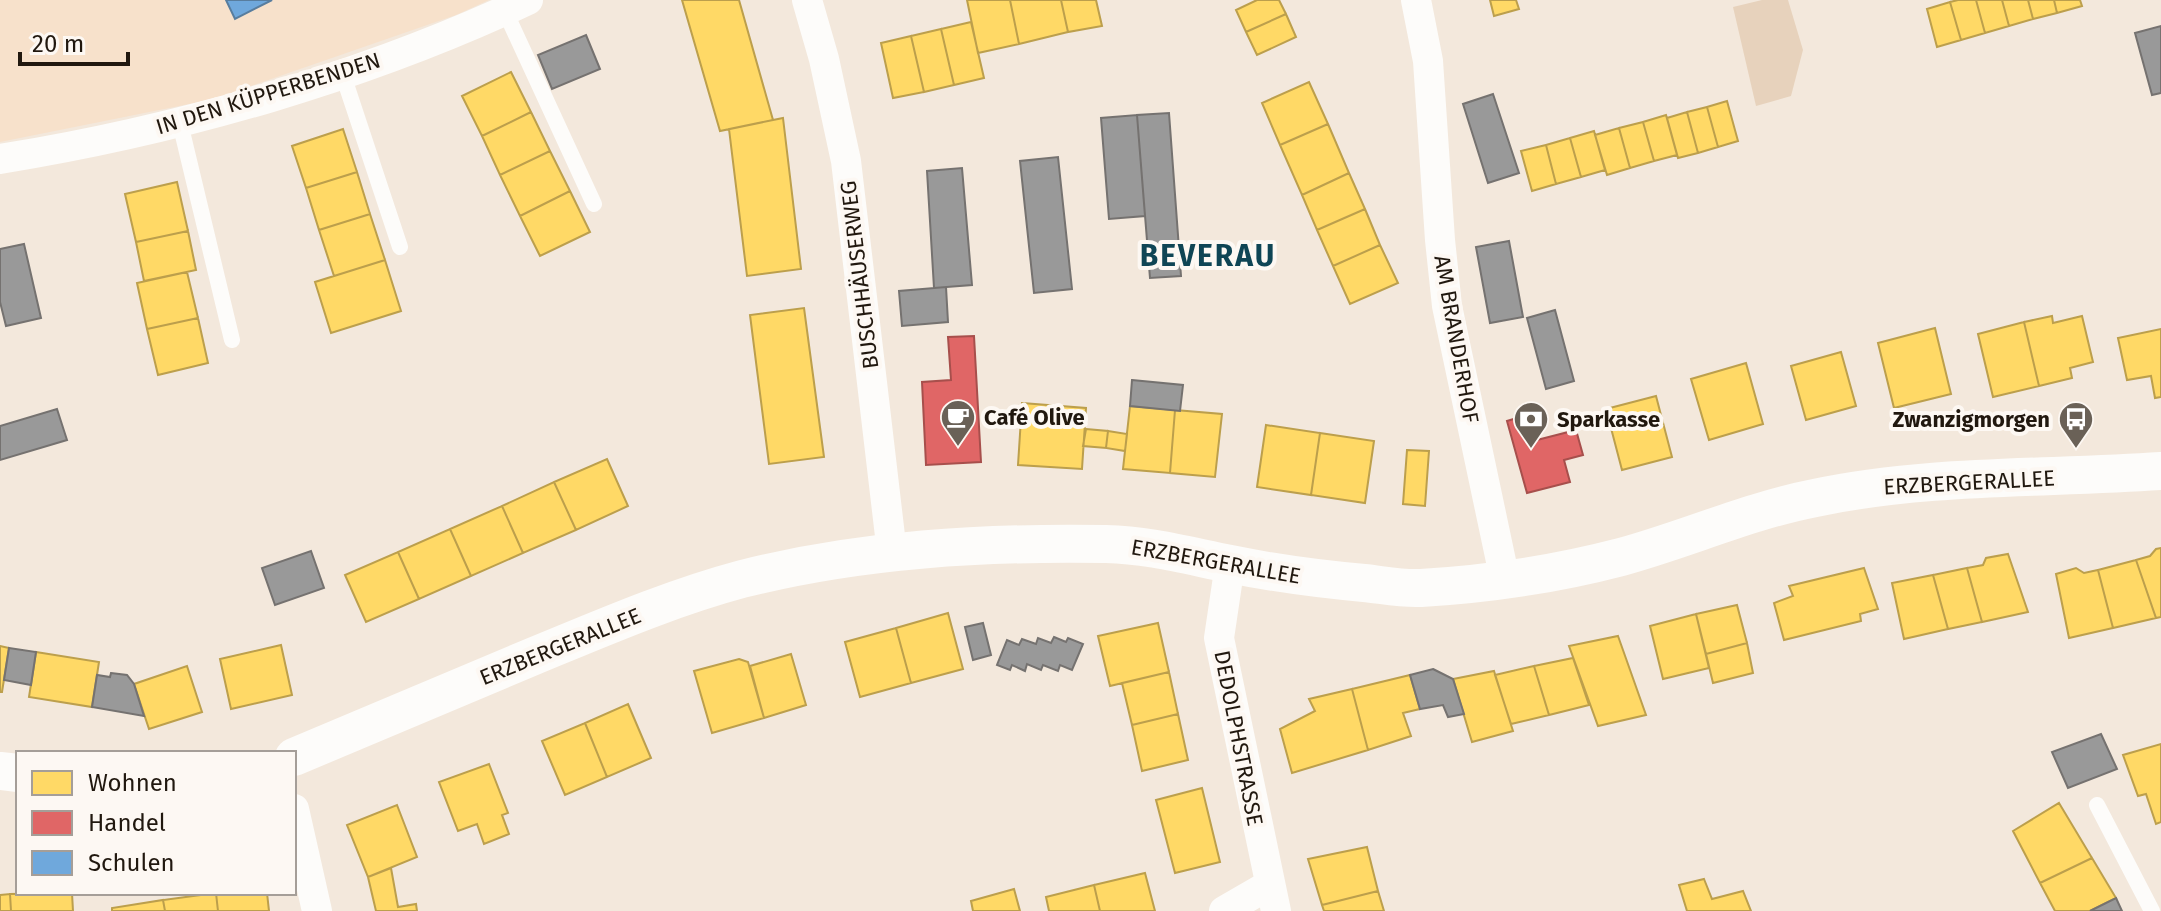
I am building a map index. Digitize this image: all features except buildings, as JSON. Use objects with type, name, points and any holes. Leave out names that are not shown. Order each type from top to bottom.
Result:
[{"type":"street","name":"BUSCHHÄUSERWEG","points":[[807,0],[824,59],[846,161],[892,553]]},
{"type":"street","name":"AM BRANDERHOF","points":[[1416,0],[1428,61],[1447,306],[1505,580]]},
{"type":"street","name":"IN DEN KÜPPERBENDEN","points":[[0,159],[180,123],[342,72],[516,5]]},
{"type":"street","name":"ERZBERGERALLEE","points":[[296,756],[659,606],[741,580],[817,563],[1001,544],[1113,544],[1183,552],[1230,564],[1325,579],[1415,588],[1505,580],[1565,570],[1624,556],[1758,512],[1862,489],[1950,479],[2161,471]]},
{"type":"street","name":"DEDOLPHSTRASSE","points":[[1230,564],[1219,638],[1272,898]]},
{"type":"street","points":[[296,818],[317,911]]},
{"type":"street","points":[[1224,911],[1272,898]]},
{"type":"lane","points":[[516,5],[594,204]]},
{"type":"lane","points":[[342,72],[400,247]]},
{"type":"lane","points":[[180,123],[232,340]]},
{"type":"lane","points":[[2097,805],[2152,911]]},
{"type":"shaded area","points":[[0,0],[489,0],[456,15],[214,99],[0,142]]},
{"type":"shaded area","points":[[1762,0],[1788,0],[1803,50],[1791,96],[1756,106],[1733,7]]},
{"type":"place","name":"Café Olive","points":[[958,448]]},
{"type":"place","name":"Sparkasse","points":[[1531,450]]},
{"type":"place","name":"Zwanzigmorgen","points":[[2076,450]]},
{"type":"district","name":"BEVERAU","points":[[1208,256]]}]
